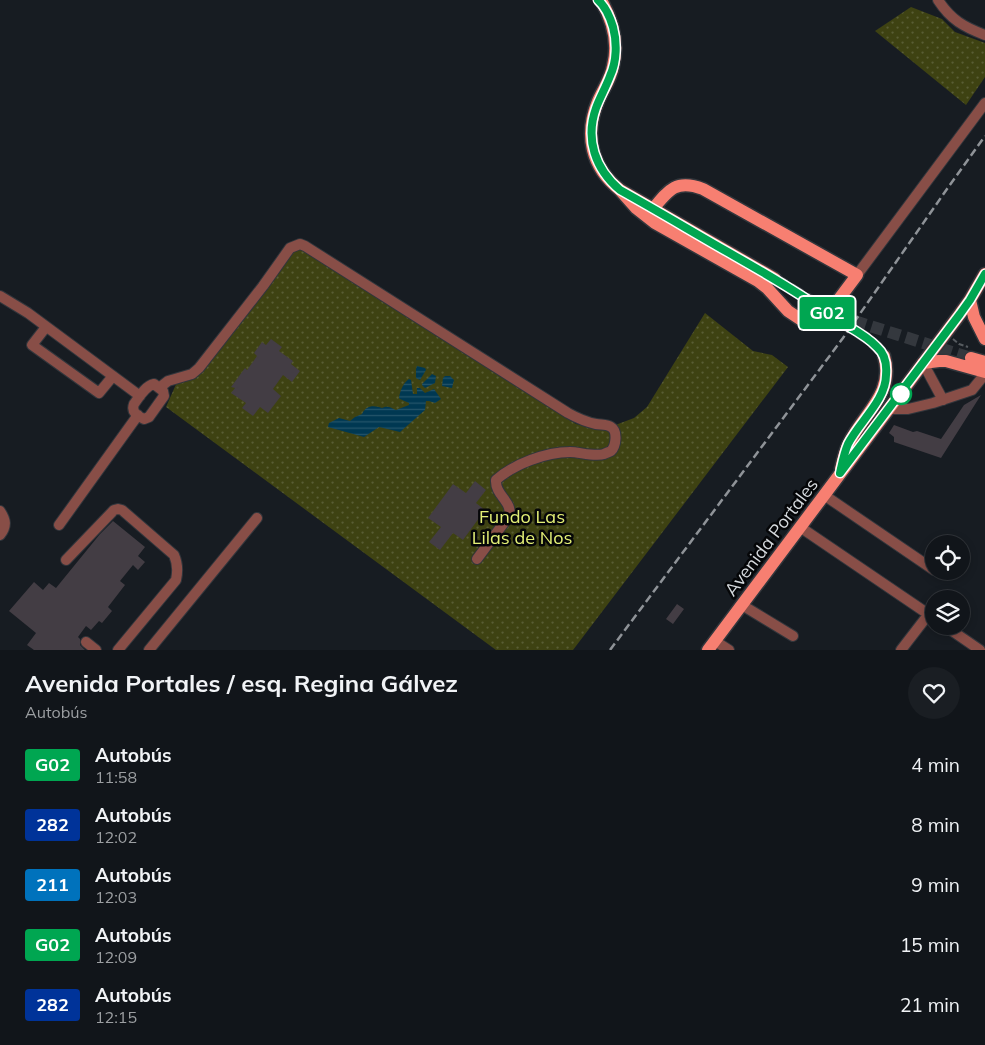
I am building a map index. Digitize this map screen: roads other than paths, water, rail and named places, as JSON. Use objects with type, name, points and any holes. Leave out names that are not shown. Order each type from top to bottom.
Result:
[{"type":"main road","points":[[601,1],[610,18],[614,32],[615,54],[611,74],[595,110],[591,128],[596,160],[610,181],[636,208],[655,223],[758,281],[788,311],[800,319],[816,321],[827,315],[857,275],[696,187],[683,185],[674,187],[653,208]]},
{"type":"main road","points":[[620,190],[775,279]]},
{"type":"main road","name":"Avenida Portales","points":[[712,646],[970,300],[985,274]]},
{"type":"main road","points":[[970,300],[974,317],[985,339]]},
{"type":"main road","points":[[972,353],[985,362]]},
{"type":"main road","points":[[840,473],[849,443],[884,388],[886,366],[884,356]]},
{"type":"main road","points":[[923,363],[946,361],[985,373]]},
{"type":"street","points":[[938,0],[953,19],[962,25],[983,31]]},
{"type":"street","points":[[857,275],[985,103]]},
{"type":"street","points":[[159,388],[168,380],[192,374],[199,368],[290,248],[300,244],[305,246],[568,413],[582,420],[614,428],[616,432],[614,446],[611,451],[602,455],[570,452],[549,454],[516,466],[496,480],[496,487],[509,506],[509,516],[477,559]]},
{"type":"street","points":[[0,296],[28,313],[140,396]]},
{"type":"street","points":[[46,326],[32,345],[99,393],[113,376]]},
{"type":"street","points":[[923,363],[942,400]]},
{"type":"street","points":[[889,409],[908,409],[972,390],[985,373]]},
{"type":"street","points":[[154,384],[159,388],[164,392],[163,398],[148,418],[144,419],[134,412],[134,404],[150,385],[154,384]]},
{"type":"street","points":[[59,524],[138,415]]},
{"type":"street","points":[[824,495],[925,564]]},
{"type":"street","points":[[66,560],[114,510],[118,509],[122,510],[174,555],[178,571],[176,580],[118,650]]},
{"type":"street","points":[[0,511],[6,525],[0,535]]},
{"type":"street","points":[[149,650],[257,518]]},
{"type":"street","points":[[800,527],[925,612]]},
{"type":"street","points":[[742,605],[793,636]]},
{"type":"street","points":[[901,650],[925,623]]},
{"type":"street","points":[[958,635],[980,650]]},
{"type":"street","points":[[86,642],[96,650]]},
{"type":"street","points":[[712,646],[729,650]]},
{"type":"water","points":[[417,366],[426,370],[420,380],[416,378]]},
{"type":"water","points":[[432,374],[436,376],[435,383],[425,388],[422,384]]},
{"type":"water","points":[[445,376],[450,376],[454,380],[452,388],[442,386]]},
{"type":"water","points":[[409,379],[411,380],[413,394],[417,394],[417,388],[420,388],[425,393],[434,389],[441,399],[435,403],[426,401],[425,410],[400,432],[379,427],[364,437],[328,427],[329,423],[339,418],[350,421],[362,414],[370,406],[388,407],[396,410],[409,405],[409,403],[399,398],[402,387]]},
{"type":"tunnel","points":[[775,279],[813,302],[848,319],[971,358]]},
{"type":"tunnel","points":[[842,323],[870,341],[884,356]]},
{"type":"railway","points":[[610,650],[843,338],[985,136]]},
{"type":"park label","name":"Fundo Las Lilas de Nos","points":[[522,526]]}]
